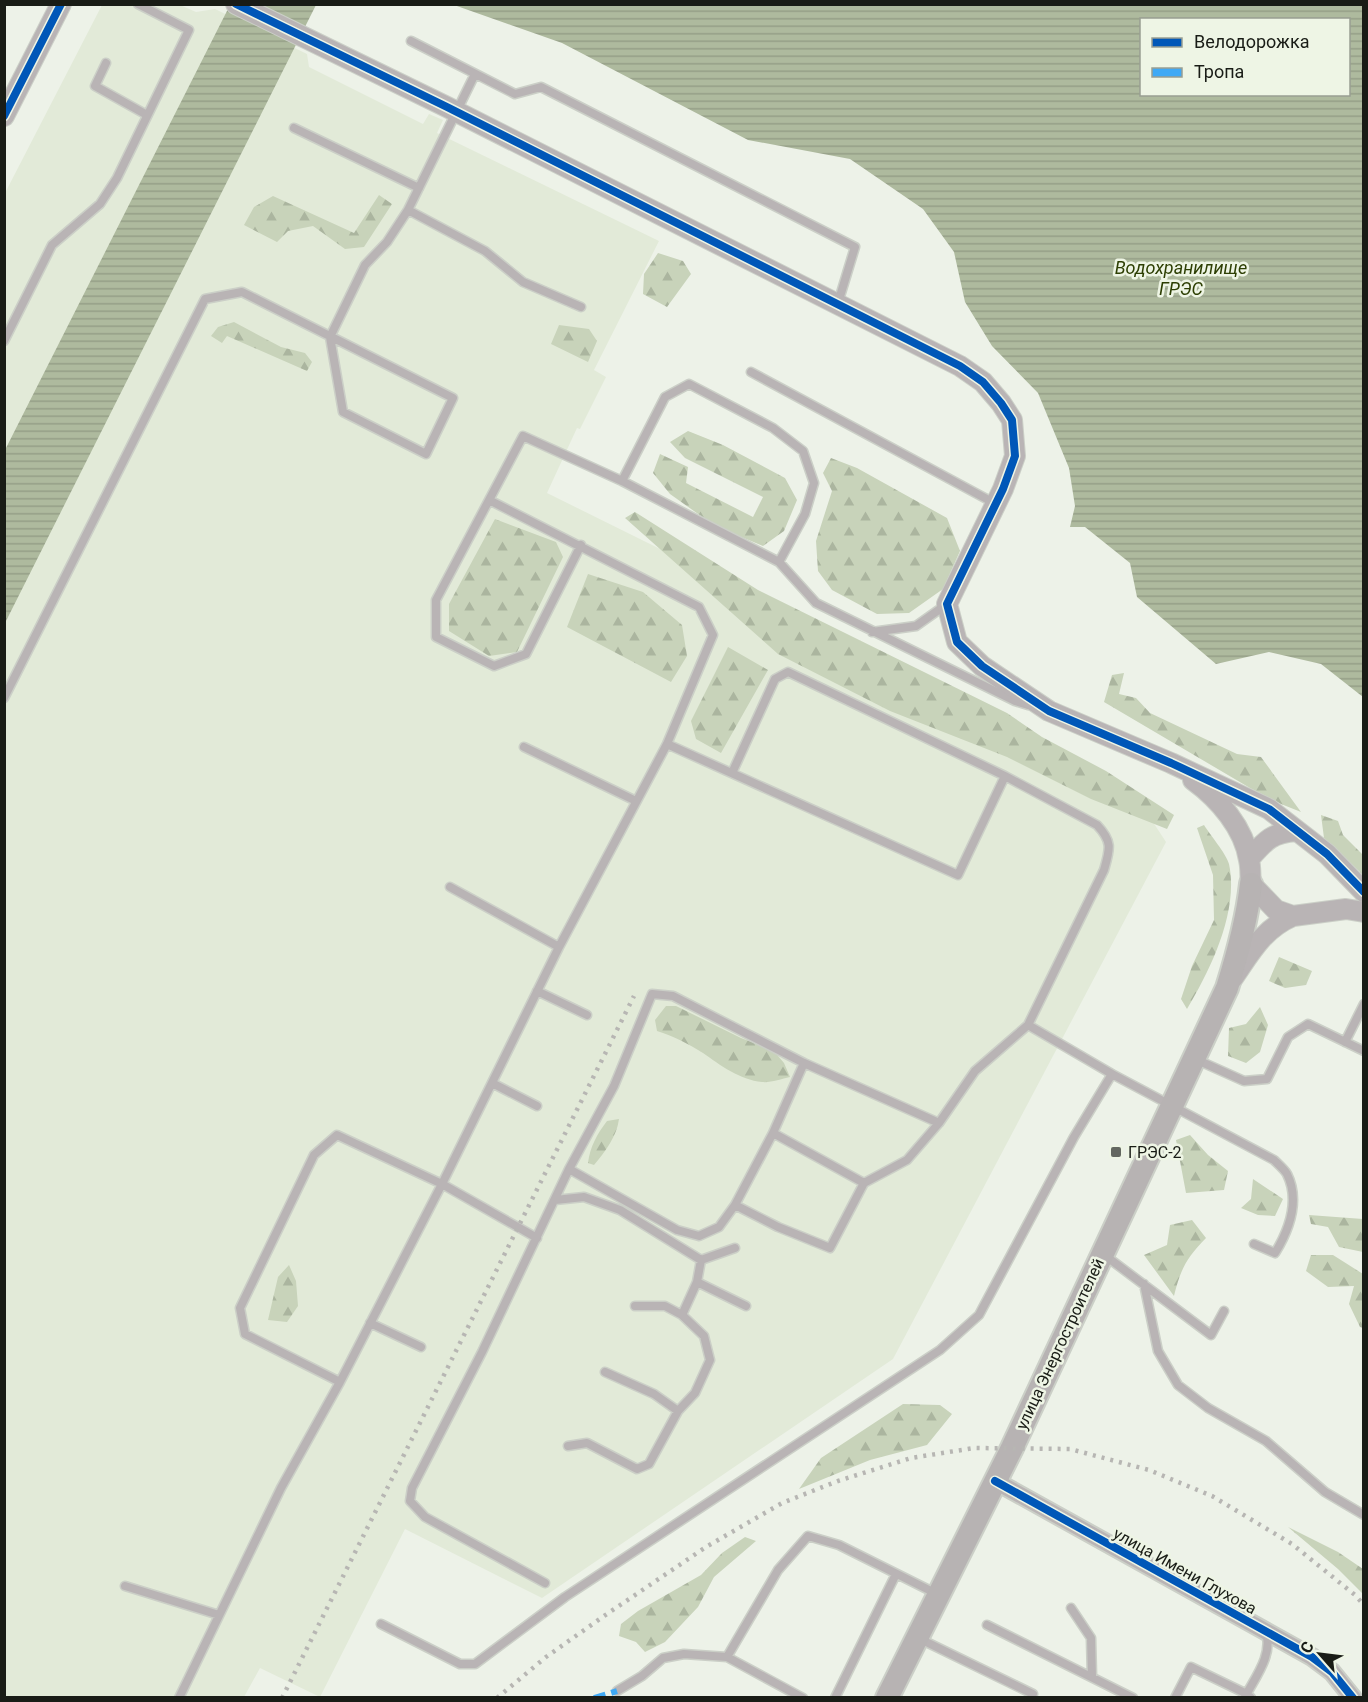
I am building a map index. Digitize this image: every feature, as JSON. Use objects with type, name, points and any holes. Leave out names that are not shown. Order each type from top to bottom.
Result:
[{"type":"main road","name":"улица Энергостроителей","points":[[887,1698],[995,1482],[1227,988],[1247,916],[1251,884]]},
{"type":"street","points":[[4,116],[61,4]]},
{"type":"street","points":[[236,4],[457,112],[838,304],[960,366],[982,382],[1001,403],[1012,420],[1015,456],[996,504],[947,604],[957,642],[982,666],[1049,711],[1171,763],[1269,809],[1327,854],[1364,892]]},
{"type":"street","points":[[1171,763],[1201,786],[1224,808],[1238,830],[1249,859],[1251,884],[1276,910],[1293,916]]},
{"type":"street","points":[[1249,859],[1264,843],[1280,832],[1296,831]]},
{"type":"street","points":[[1227,988],[1258,941],[1277,923],[1293,916],[1346,909],[1364,912]]},
{"type":"street","name":"улица Имени Глухова","points":[[995,1482],[1311,1658],[1332,1672],[1353,1698]]},
{"type":"lane","points":[[4,341],[52,245],[100,204],[117,178],[189,30],[138,4]]},
{"type":"lane","points":[[411,41],[515,94],[541,87],[855,247],[838,304]]},
{"type":"lane","points":[[106,63],[95,86],[147,115]]},
{"type":"lane","points":[[4,698],[205,299],[242,292],[330,337],[453,398],[426,454],[343,412],[330,337],[365,265],[387,242],[408,210],[475,74]]},
{"type":"lane","points":[[294,128],[419,188]]},
{"type":"lane","points":[[408,210],[484,251],[523,282],[581,307]]},
{"type":"lane","points":[[751,372],[996,504]]},
{"type":"lane","points":[[622,481],[665,397],[689,384],[773,428],[803,451],[814,483],[805,514],[779,562]]},
{"type":"lane","points":[[581,545],[526,654],[494,666],[436,637],[436,600],[523,436],[622,481],[779,562],[816,603],[1015,701],[1049,711]]},
{"type":"lane","points":[[179,1698],[281,1488],[340,1382],[442,1184],[559,947],[667,744],[713,635],[699,607],[489,500]]},
{"type":"lane","points":[[872,632],[916,626],[947,604]]},
{"type":"lane","points":[[732,773],[775,679],[788,672],[1005,776],[1097,825],[1107,836],[1110,850],[1104,870],[1028,1025],[975,1071],[939,1123],[907,1160],[864,1183],[830,1248],[778,1227],[735,1205]]},
{"type":"lane","points":[[667,744],[958,875],[1005,776]]},
{"type":"lane","points":[[524,747],[636,801]]},
{"type":"lane","points":[[450,887],[559,947]]},
{"type":"lane","points":[[537,991],[587,1015]]},
{"type":"lane","points":[[545,1583],[425,1517],[410,1501],[412,1488],[482,1352],[569,1169],[614,1086],[652,994],[673,996],[804,1063],[939,1123]]},
{"type":"lane","points":[[1345,1042],[1364,1004]]},
{"type":"lane","points":[[1194,1059],[1244,1081],[1267,1079],[1288,1037],[1308,1024],[1364,1051]]},
{"type":"lane","points":[[1028,1025],[1112,1074],[1274,1160],[1287,1173],[1292,1190],[1292,1208],[1287,1232],[1275,1253],[1254,1244]]},
{"type":"lane","points":[[569,1169],[677,1230],[699,1236],[719,1227],[735,1205],[773,1133],[804,1063]]},
{"type":"lane","points":[[381,1623],[460,1664],[475,1664],[565,1597],[940,1350],[979,1315],[1074,1137],[1112,1074]]},
{"type":"lane","points":[[492,1083],[537,1106]]},
{"type":"lane","points":[[773,1133],[864,1183]]},
{"type":"lane","points":[[340,1382],[245,1334],[240,1308],[314,1155],[337,1136],[442,1184],[537,1238]]},
{"type":"lane","points":[[555,1200],[584,1197],[620,1210],[701,1260]]},
{"type":"lane","points":[[701,1260],[735,1248]]},
{"type":"lane","points":[[1103,1253],[1211,1335],[1224,1311]]},
{"type":"lane","points":[[682,1315],[697,1282],[701,1260]]},
{"type":"lane","points":[[697,1282],[746,1306]]},
{"type":"lane","points":[[1144,1284],[1158,1352],[1178,1384],[1208,1408],[1266,1441],[1325,1492],[1364,1515]]},
{"type":"lane","points":[[568,1446],[587,1443],[637,1469],[650,1464],[678,1411],[695,1393],[710,1360],[704,1336],[682,1315],[665,1306],[635,1306]]},
{"type":"lane","points":[[370,1323],[420,1347]]},
{"type":"lane","points":[[605,1372],[654,1394],[678,1411]]},
{"type":"lane","points":[[727,1657],[778,1570],[808,1536],[839,1545],[938,1595]]},
{"type":"lane","points":[[835,1698],[896,1574]]},
{"type":"lane","points":[[125,1586],[219,1615]]},
{"type":"lane","points":[[1071,1608],[1091,1638],[1092,1677]]},
{"type":"lane","points":[[987,1625],[1133,1698]]},
{"type":"lane","points":[[1175,1698],[1191,1667],[1248,1696],[1264,1662],[1269,1643],[1265,1631]]},
{"type":"lane","points":[[918,1637],[1033,1694],[1031,1698]]},
{"type":"lane","points":[[617,1691],[642,1676],[663,1658],[684,1654],[727,1657],[803,1698]]},
{"type":"shaded area","points":[[102,5],[180,5],[196,12],[215,9],[307,54],[309,67],[423,124],[429,114],[443,120],[437,133],[659,241],[594,370],[606,377],[580,429],[577,428],[547,493],[741,589],[1149,816],[1166,842],[893,1359],[542,1598],[405,1529],[320,1697],[260,1668],[244,1697],[5,1697],[4,195]]},
{"type":"green space","points":[[379,195],[392,204],[364,247],[345,249],[313,226],[288,231],[277,242],[244,225],[254,207],[273,196],[354,233]]},
{"type":"green space","points":[[658,253],[683,261],[691,274],[667,307],[643,294],[644,274]]},
{"type":"green space","points":[[234,322],[281,347],[305,353],[312,362],[307,371],[227,336],[222,343],[211,336],[218,327]]},
{"type":"green space","points":[[559,325],[589,329],[597,341],[588,362],[551,344]]},
{"type":"green space","points":[[688,431],[723,445],[785,478],[797,500],[784,531],[763,546],[715,526],[670,494],[653,473],[660,454],[688,467],[686,483],[753,517],[763,497],[685,458],[670,442]]},
{"type":"green space","points":[[831,458],[857,468],[947,518],[960,551],[943,589],[909,613],[877,614],[832,590],[818,571],[816,541],[832,491],[823,473]]},
{"type":"green space","points":[[635,512],[758,590],[1007,713],[1042,737],[1106,771],[1174,815],[1167,829],[1091,799],[1007,757],[890,711],[778,654],[625,518]]},
{"type":"green space","points":[[495,519],[556,542],[563,557],[517,652],[489,656],[449,631],[449,604]]},
{"type":"green space","points":[[588,574],[643,592],[682,625],[687,656],[671,682],[567,627]]},
{"type":"green space","points":[[728,647],[768,670],[721,753],[696,739],[691,721]]},
{"type":"green space","points":[[1124,673],[1119,694],[1136,698],[1150,713],[1237,754],[1261,757],[1301,812],[1250,788],[1104,702],[1112,675]]},
{"type":"green space","points":[[1321,815],[1338,821],[1343,835],[1363,855],[1363,875],[1324,838]]},
{"type":"green space","points":[[1204,825],[1229,864],[1230,901],[1221,939],[1187,1009],[1181,999],[1192,966],[1214,920],[1213,875],[1197,828]]},
{"type":"green space","points":[[1279,957],[1312,971],[1306,985],[1285,988],[1269,981]]},
{"type":"green space","points":[[666,1006],[676,1006],[741,1038],[773,1050],[784,1063],[790,1077],[765,1082],[754,1081],[731,1071],[687,1043],[657,1031],[655,1020]]},
{"type":"green space","points":[[1260,1007],[1268,1025],[1260,1052],[1246,1063],[1228,1056],[1229,1028],[1246,1024]]},
{"type":"green space","points":[[619,1119],[616,1132],[606,1149],[594,1165],[588,1163],[592,1146],[603,1126],[607,1121]]},
{"type":"green space","points":[[1190,1135],[1208,1155],[1228,1171],[1224,1190],[1186,1193],[1176,1140]]},
{"type":"green space","points":[[1253,1179],[1283,1199],[1275,1216],[1258,1215],[1241,1208],[1251,1199]]},
{"type":"green space","points":[[1309,1215],[1363,1219],[1363,1252],[1339,1247],[1328,1227],[1311,1224]]},
{"type":"green space","points":[[1192,1220],[1206,1238],[1185,1264],[1174,1296],[1144,1255],[1167,1245],[1170,1225]]},
{"type":"green space","points":[[1311,1255],[1333,1255],[1363,1274],[1363,1328],[1360,1327],[1349,1304],[1354,1286],[1328,1287],[1306,1271]]},
{"type":"green space","points":[[289,1265],[296,1281],[298,1306],[287,1322],[268,1320],[278,1277]]},
{"type":"green space","points":[[903,1404],[940,1405],[952,1414],[927,1445],[870,1460],[799,1489],[821,1458]]},
{"type":"green space","points":[[1288,1527],[1338,1552],[1363,1569],[1363,1594],[1338,1569]]},
{"type":"green space","points":[[745,1537],[756,1541],[714,1577],[698,1607],[665,1642],[645,1652],[636,1642],[619,1636],[621,1624],[638,1611],[701,1575],[722,1553]]},
{"type":"water","points":[[230,5],[316,5],[5,623],[5,450]]},
{"type":"water","name":"Водохранилище ГРЭС","points":[[454,5],[1363,5],[1363,697],[1321,664],[1269,652],[1216,664],[1137,597],[1130,563],[1085,527],[1070,527],[1075,506],[1069,468],[1038,393],[992,346],[965,302],[954,252],[923,209],[850,159],[748,140],[562,43]]},
{"type":"railway","points":[[282,1698],[634,996]]},
{"type":"railway","points":[[497,1698],[546,1657],[604,1616],[706,1547],[782,1503],[838,1481],[911,1458],[974,1448],[1070,1449],[1149,1470],[1212,1496],[1292,1544],[1355,1595],[1364,1605]]},
{"type":"marked path","points":[[594,1698],[617,1691]]},
{"type":"cycle path","points":[[4,116],[61,4]]},
{"type":"cycle path","points":[[236,4],[447,107],[960,366],[983,382],[1012,420],[1015,456],[1003,489],[947,604],[957,642],[982,666],[1049,711],[1171,763],[1269,809],[1327,854],[1364,892]]},
{"type":"cycle path","points":[[995,1481],[1312,1657],[1332,1672],[1353,1698]]},
{"type":"place","name":"ГРЭС-2","points":[[1116,1152]]}]
